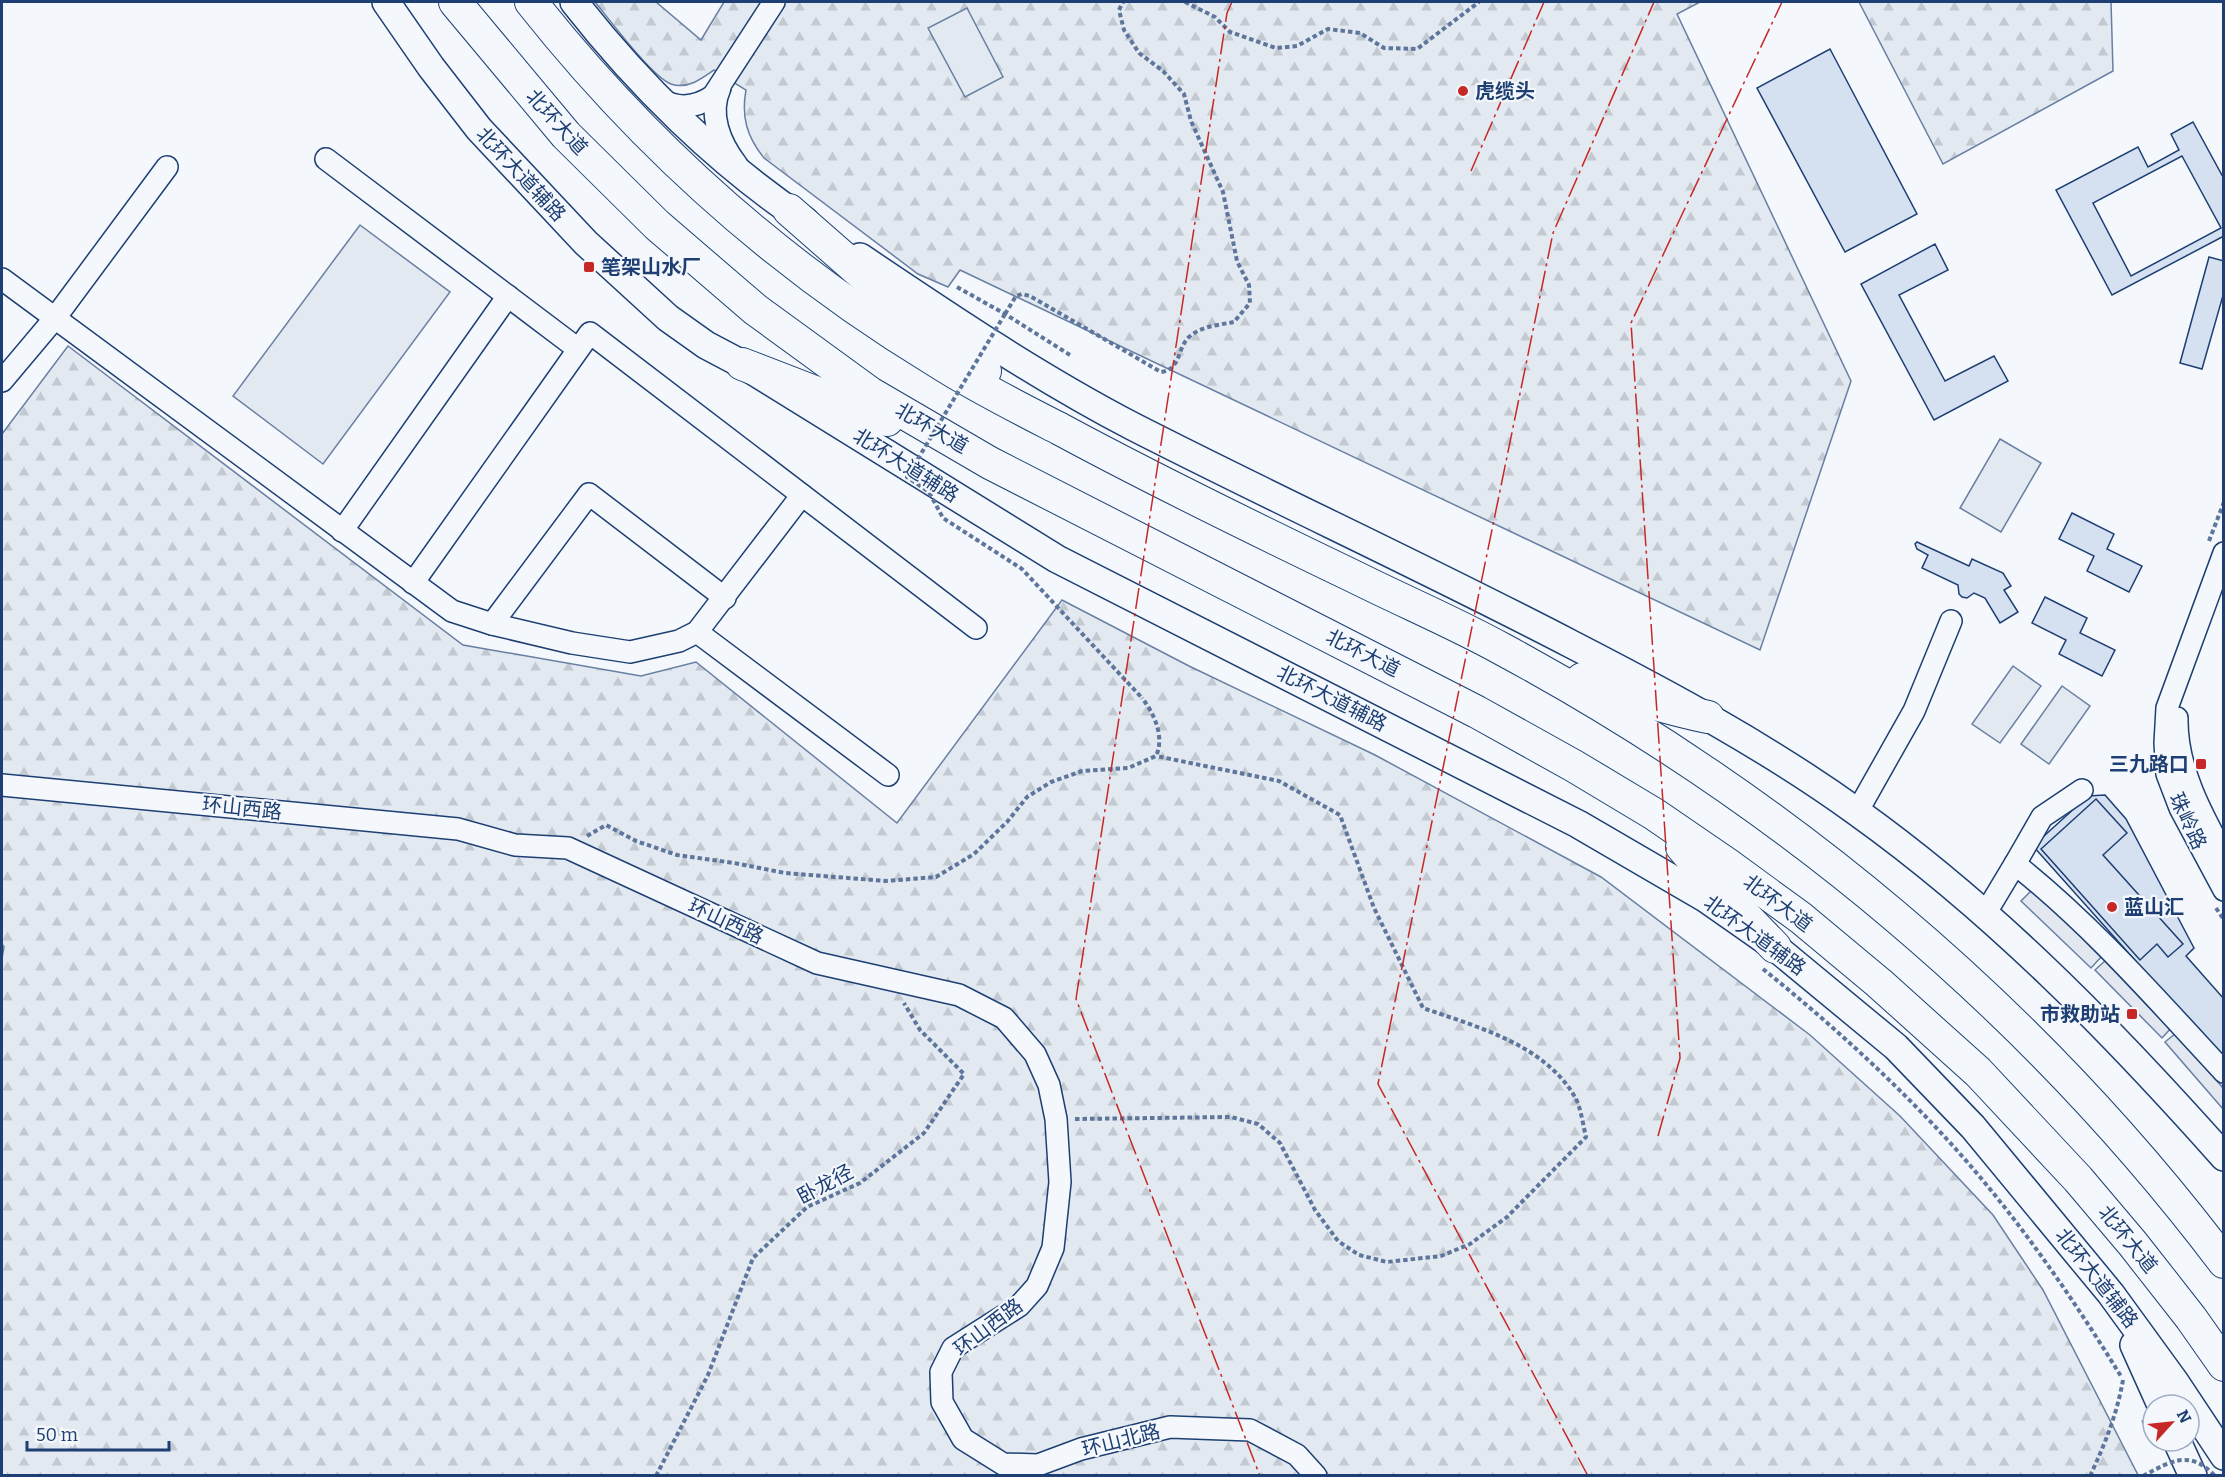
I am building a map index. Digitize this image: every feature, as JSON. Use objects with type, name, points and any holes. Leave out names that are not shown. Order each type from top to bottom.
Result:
[{"type":"highway","name":"北环大道","points":[[455,2],[566,135],[657,225],[756,310],[870,393],[990,463],[1477,712],[1574,766],[1654,814],[1801,918],[1879,983],[1977,1072],[2078,1179],[2126,1236],[2191,1318],[2223,1365]]},
{"type":"highway","points":[[531,2],[622,109],[703,188],[753,231],[847,303],[939,364],[1219,512],[1501,648],[1622,694],[1671,709],[1708,717]]},
{"type":"highway","points":[[789,210],[878,288],[989,374],[1083,442]]},
{"type":"highway","points":[[742,364],[831,396],[990,463]]},
{"type":"highway","points":[[1501,648],[1682,757],[1779,823],[1875,898],[1965,977],[2034,1043],[2147,1166],[2223,1262]]},
{"type":"highway","points":[[1654,814],[1714,884],[1768,958]]},
{"type":"main road","name":"北环大道辅路","points":[[386,2],[431,68],[479,129],[586,243],[668,318],[706,345],[742,364],[1057,559],[1578,824],[1705,898],[1768,958],[1896,1047],[1973,1127],[2111,1294],[2175,1382],[2223,1456]]},
{"type":"main road","points":[[538,2],[626,63]]},
{"type":"main road","points":[[574,2],[626,63],[662,100],[708,144],[744,174],[789,210],[1003,352],[1088,402],[1499,607],[1708,717],[1857,812],[1922,861],[1985,914],[2127,1050],[2223,1157]]},
{"type":"main road","points":[[2111,1294],[2145,1393]]},
{"type":"main road","points":[[2170,1453],[2193,1476]]},
{"type":"street","points":[[662,100],[676,106],[694,106],[713,96],[774,2]]},
{"type":"street","points":[[720,88],[715,104],[717,127],[727,151],[744,174]]},
{"type":"street","points":[[326,159],[578,349]]},
{"type":"street","points":[[2,381],[55,318],[167,167]]},
{"type":"street","points":[[2,279],[413,584],[452,611],[492,624],[572,643],[630,652],[679,641],[697,632],[802,495]]},
{"type":"street","points":[[342,531],[508,296]]},
{"type":"street","points":[[413,584],[590,333],[976,627]]},
{"type":"street","points":[[492,624],[588,494],[725,598]]},
{"type":"street","name":"珠岭路","points":[[2223,553],[2167,708],[2164,743],[2167,774],[2180,808],[2223,890]]},
{"type":"street","points":[[1857,812],[1914,711],[1951,621]]},
{"type":"street","points":[[697,632],[888,775]]},
{"type":"street","name":"珠岭路","points":[[2178,679],[2177,730],[2182,761],[2195,799],[2223,855]]},
{"type":"street","name":"环山西路","points":[[2,785],[458,829],[516,845],[568,848],[817,963],[959,995],[1004,1018],[1035,1054],[1049,1085],[1056,1119],[1060,1182],[1053,1248],[1037,1286],[1019,1306],[953,1348],[941,1372],[942,1402]]},
{"type":"street","points":[[1985,914],[2042,817],[2082,790]]},
{"type":"street","points":[[2014,864],[2054,895],[2157,999],[2223,1072]]},
{"type":"street","name":"环山北路","points":[[942,1402],[963,1439],[1002,1464],[1038,1465],[1081,1449],[1170,1427],[1250,1430],[1297,1455],[1316,1476]]},
{"type":"path","points":[[1123,2],[1119,10],[1124,30],[1139,53],[1164,71],[1184,94],[1191,121],[1223,192],[1237,261],[1249,285],[1250,303],[1234,322],[1210,326],[1189,337],[1176,364],[1167,371],[1161,372],[1030,296],[1022,294],[1016,296],[907,477],[929,492],[943,518],[1022,569],[1142,698],[1153,712],[1158,734],[1156,756]]},
{"type":"path","points":[[1185,2],[1215,17],[1230,32],[1276,48],[1297,46],[1328,29],[1360,33],[1384,48],[1417,49],[1479,2]]},
{"type":"path","points":[[957,287],[1070,355]]},
{"type":"path","points":[[986,324],[1005,336]]},
{"type":"path","points":[[568,848],[606,825],[636,841],[677,855],[785,873],[886,881],[936,877],[974,854],[1007,822],[1027,797],[1051,782],[1082,771],[1128,768],[1156,756],[1279,781],[1340,815],[1374,908],[1423,1008],[1489,1031],[1546,1062],[1575,1098],[1586,1137],[1507,1216],[1470,1244],[1441,1256],[1388,1262],[1359,1255],[1338,1241],[1315,1210],[1280,1143],[1257,1124],[1231,1117],[1056,1119]]},
{"type":"path","points":[[1768,958],[1851,1046],[1925,1116],[1971,1167],[2082,1312],[2128,1389]]},
{"type":"path","name":"卧龙径","points":[[656,1476],[708,1375],[753,1258],[807,1207],[860,1184],[924,1133],[964,1074],[920,1030],[890,980]]},
{"type":"path","points":[[2090,1476],[2117,1411],[2123,1380]]},
{"type":"path","points":[[2165,1453],[2169,1476]]},
{"type":"path","points":[[2143,1476],[2167,1463],[2182,1459],[2199,1463],[2216,1476]]},
{"type":"green space","points":[[595,2],[656,2],[701,40],[724,2],[1700,2],[1677,14],[1851,381],[1760,650],[960,270],[948,287],[918,274],[764,158],[753,142],[747,126],[744,109],[746,90],[714,70],[700,80],[689,84],[671,84],[653,71]]},
{"type":"green space","points":[[1859,2],[2111,2],[2113,71],[1943,164]]},
{"type":"green space","points":[[967,8],[1003,77],[965,97],[928,28]]},
{"type":"green space","points":[[360,225],[450,292],[323,464],[233,396]]},
{"type":"green space","points":[[68,346],[463,645],[641,676],[696,662],[897,823],[1062,600],[1189,666],[1375,755],[1601,877],[1810,1035],[1900,1116],[1993,1215],[2043,1290],[2138,1475],[2,1475],[2,958],[4,947],[2,944],[2,434]]},
{"type":"green space","points":[[2000,439],[2041,463],[2001,532],[1960,508]]},
{"type":"green space","points":[[2013,666],[2041,686],[2000,743],[1972,724]]},
{"type":"green space","points":[[2062,686],[2090,706],[2049,764],[2021,744]]},
{"type":"shaded area","points":[[2032,890],[2102,956],[2091,968],[2021,901]]},
{"type":"shaded area","points":[[2106,960],[2172,1027],[2162,1038],[2095,970]]},
{"type":"shaded area","points":[[2176,1033],[2223,1088],[2223,1109],[2165,1042]]},
{"type":"building","points":[[1830,49],[1917,214],[1845,252],[1757,88]]},
{"type":"building","points":[[2193,122],[2224,179],[2224,236],[2112,295],[2056,190],[2138,147],[2148,167],[2179,150],[2171,134]],"holes":[[[2182,156],[2221,228],[2131,276],[2093,203]]]},
{"type":"building","points":[[1935,244],[1948,270],[1899,295],[1945,381],[1994,356],[2008,381],[1934,420],[1861,284]]},
{"type":"building","points":[[2209,257],[2224,261],[2224,292],[2202,369],[2180,363]]},
{"type":"building","points":[[2072,513],[2114,534],[2107,549],[2142,566],[2129,592],[2087,571],[2094,556],[2059,539]]},
{"type":"building","points":[[1917,542],[1969,566],[1972,559],[2003,573],[2011,586],[2004,590],[2018,612],[2000,623],[1985,598],[1974,593],[1967,598],[1962,597],[1959,594],[1958,585],[1922,568],[1928,555],[1917,549],[1915,544]]},
{"type":"building","points":[[2045,597],[2087,618],[2080,633],[2115,650],[2102,676],[2059,654],[2066,640],[2032,623]]},
{"type":"building","points":[[2105,795],[2126,819],[2194,948],[2186,956],[2224,999],[2224,1060],[2033,846],[2088,796]]},
{"type":"building","points":[[2096,799],[2127,833],[2103,855],[2183,944],[2168,957],[2157,944],[2140,960],[2041,849]]},
{"type":"power","points":[[1232,2],[1227,13],[1076,999],[1260,1476]]},
{"type":"power","points":[[1471,171],[1544,2]]},
{"type":"power","points":[[1588,1476],[1378,1084],[1553,233],[1654,2]]},
{"type":"power","points":[[1658,1136],[1680,1058],[1631,323],[1782,2]]},
{"type":"place","name":"虎缆头","points":[[1463,91]]},
{"type":"place","name":"笔架山水厂","points":[[589,267]]},
{"type":"place","name":"三九路口","points":[[2201,764]]},
{"type":"place","name":"蓝山汇","points":[[2112,907]]},
{"type":"place","name":"市救助站","points":[[2132,1014]]}]
